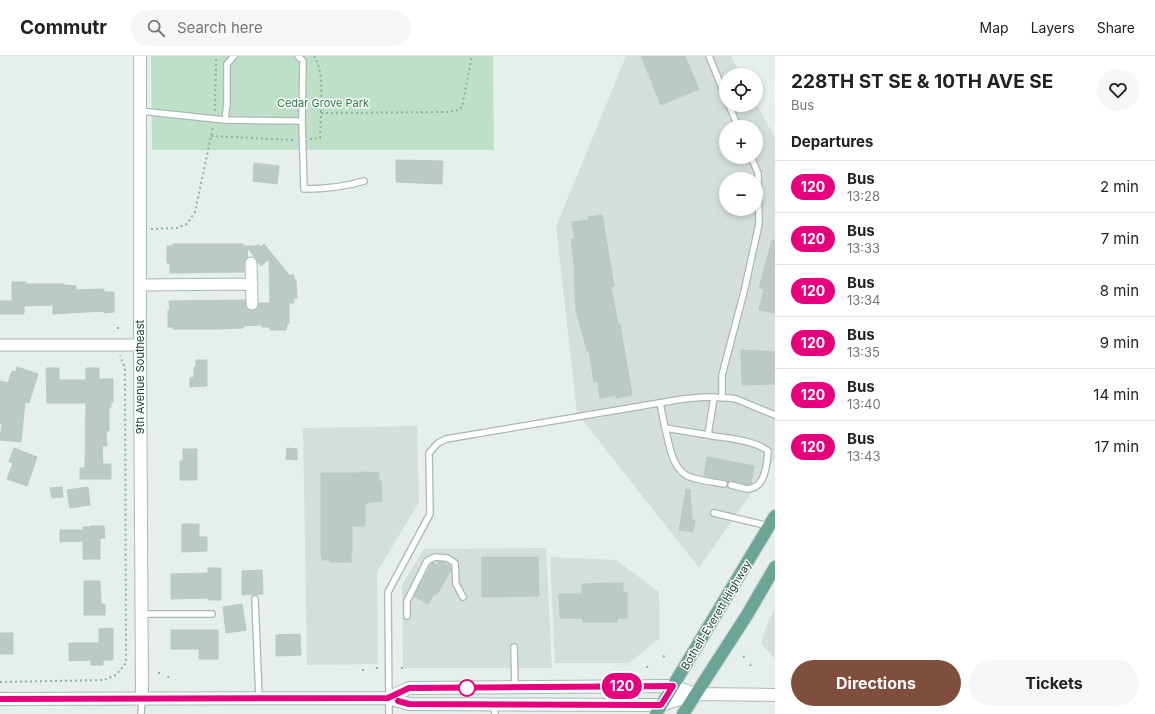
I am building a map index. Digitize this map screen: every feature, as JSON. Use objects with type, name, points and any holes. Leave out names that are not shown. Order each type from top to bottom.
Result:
[{"type":"main road","name":"9th Avenue Southeast","points":[[140,56],[142,698]]},
{"type":"main road","name":"Bothell-Everett Highway","points":[[659,709],[772,521]]},
{"type":"main road","points":[[683,714],[747,615],[775,567]]},
{"type":"main road","points":[[388,698],[409,688],[515,687],[673,686],[695,694],[775,695]]},
{"type":"main road","points":[[0,699],[388,698],[409,704],[494,709],[557,707],[659,709],[695,694]]},
{"type":"street","points":[[251,263],[252,304]]},
{"type":"street","points":[[140,285],[252,284]]},
{"type":"street","points":[[0,345],[140,345]]},
{"type":"lane","points":[[225,120],[227,104],[227,64],[234,56]]},
{"type":"lane","points":[[298,56],[303,61],[302,140],[304,189],[348,186],[364,181]]},
{"type":"lane","points":[[709,56],[719,81]]},
{"type":"lane","points":[[140,110],[225,120],[302,121]]},
{"type":"lane","points":[[722,397],[722,375],[744,292],[759,224],[758,172],[754,164]]},
{"type":"lane","points":[[708,435],[714,397]]},
{"type":"lane","points":[[389,714],[388,592],[430,514],[429,453],[438,443],[446,439],[683,399],[722,397],[736,399],[775,415]]},
{"type":"lane","points":[[660,403],[674,461],[679,470],[691,478],[724,484]]},
{"type":"lane","points":[[665,428],[754,444],[761,446],[768,451],[763,478],[756,486],[747,489],[731,485]]},
{"type":"lane","points":[[714,513],[772,521]]},
{"type":"lane","points":[[407,616],[407,601],[427,561],[434,557],[447,558],[455,563],[456,584],[463,597]]},
{"type":"lane","points":[[255,600],[259,698]]},
{"type":"lane","points":[[142,614],[212,614]]},
{"type":"lane","points":[[514,647],[515,687]]},
{"type":"lane","points":[[141,714],[142,698]]},
{"type":"path","points":[[140,230],[177,228],[186,224],[195,212],[215,119],[216,56]]},
{"type":"path","points":[[211,136],[302,140],[320,138],[321,81],[318,63],[314,56]]},
{"type":"path","points":[[321,113],[449,112],[458,110],[462,107],[472,56]]},
{"type":"path","points":[[0,682],[104,680],[115,676],[126,663],[125,368],[124,361],[117,353]]},
{"type":"path","points":[[663,656],[667,658]]},
{"type":"path","points":[[363,668],[363,673]]},
{"type":"path","points":[[118,673],[123,673]]},
{"type":"shaded area","points":[[626,56],[731,56],[737,68],[719,68],[719,112],[761,112],[775,138],[775,459],[699,568],[577,413],[556,227]]},
{"type":"shaded area","points":[[417,426],[419,502],[377,572],[378,664],[307,665],[303,428]]},
{"type":"shaded area","points":[[546,548],[552,668],[403,668],[402,585],[424,549]]},
{"type":"shaded area","points":[[550,557],[616,560],[659,592],[660,638],[629,663],[555,663]]},
{"type":"shaded area","points":[[775,608],[775,659],[761,643],[766,627]]},
{"type":"green space","name":"Cedar Grove Park","points":[[151,56],[493,56],[494,150],[152,150]]},
{"type":"building","points":[[641,56],[685,56],[699,89],[661,105]]},
{"type":"building","points":[[396,160],[443,161],[442,184],[396,182]]},
{"type":"building","points":[[254,163],[279,166],[277,184],[253,181]]},
{"type":"building","points":[[602,215],[614,286],[611,287],[618,324],[620,324],[632,395],[616,398],[616,395],[600,398],[598,381],[594,382],[589,350],[587,351],[576,310],[575,271],[571,239],[575,239],[572,222],[589,220],[588,217]]},
{"type":"building","points":[[772,240],[775,240],[775,313],[759,310],[764,289],[759,288]]},
{"type":"building","points":[[173,244],[243,244],[243,246],[256,246],[258,244],[260,247],[264,244],[289,275],[294,275],[294,280],[296,280],[297,298],[294,298],[294,303],[289,303],[289,324],[287,324],[286,330],[270,330],[270,327],[262,327],[262,325],[243,326],[243,328],[217,329],[173,329],[173,327],[168,327],[168,310],[170,310],[169,301],[245,300],[246,308],[252,311],[256,310],[259,303],[270,303],[269,259],[261,266],[248,248],[247,258],[244,263],[244,272],[170,273],[170,263],[167,263],[167,246],[173,246]]},
{"type":"building","points":[[12,282],[26,282],[26,284],[64,284],[76,286],[76,290],[104,289],[104,292],[114,292],[114,312],[104,313],[104,311],[53,314],[53,305],[24,306],[24,314],[0,314],[0,301],[12,301]]},
{"type":"building","points":[[741,350],[775,352],[775,384],[742,385]]},
{"type":"building","points":[[196,360],[207,360],[207,386],[190,387],[190,378],[194,377]]},
{"type":"building","points":[[17,367],[38,374],[29,403],[25,402],[21,442],[0,440],[2,424],[0,423],[0,381],[8,383],[12,371],[16,372]]},
{"type":"building","points":[[46,368],[59,368],[59,380],[86,380],[86,368],[99,368],[99,379],[113,379],[113,402],[111,402],[111,407],[109,407],[109,431],[106,431],[107,446],[102,446],[103,464],[111,464],[111,479],[80,479],[80,468],[85,468],[86,403],[47,403]]},
{"type":"building","points":[[14,448],[37,457],[27,486],[7,479],[13,463],[9,462]]},
{"type":"building","points":[[287,448],[297,449],[297,460],[286,459]]},
{"type":"building","points":[[183,449],[197,449],[197,480],[180,480],[180,461],[183,461]]},
{"type":"building","points":[[707,457],[754,466],[751,484],[747,485],[732,481],[728,482],[725,480],[704,476]]},
{"type":"building","points":[[321,473],[379,473],[382,501],[365,503],[365,526],[352,526],[351,562],[330,562],[330,560],[322,560]]},
{"type":"building","points":[[62,487],[63,497],[52,498],[50,488]]},
{"type":"building","points":[[88,487],[90,505],[70,508],[67,490]]},
{"type":"building","points":[[686,489],[690,490],[692,520],[695,520],[693,532],[679,530]]},
{"type":"building","points":[[182,524],[199,524],[199,537],[207,537],[207,551],[182,552]]},
{"type":"building","points":[[104,526],[105,538],[100,538],[100,559],[83,559],[83,541],[60,542],[60,530],[83,530],[83,527]]},
{"type":"building","points":[[482,557],[538,557],[539,596],[482,597]]},
{"type":"building","points":[[439,562],[443,562],[451,567],[451,570],[437,594],[435,593],[428,604],[414,596],[432,563],[437,565]]},
{"type":"building","points":[[208,568],[221,568],[221,600],[209,600],[209,598],[171,599],[171,574],[208,573]]},
{"type":"building","points":[[262,570],[263,594],[242,595],[242,571]]},
{"type":"building","points":[[84,581],[100,581],[101,604],[105,604],[105,615],[84,615]]},
{"type":"building","points":[[623,583],[623,593],[627,593],[627,618],[617,618],[617,622],[583,622],[583,618],[560,618],[559,594],[582,594],[582,584]]},
{"type":"building","points":[[242,604],[246,630],[226,633],[223,607]]},
{"type":"building","points":[[113,628],[113,660],[103,660],[103,665],[91,665],[91,660],[69,661],[69,643],[99,643],[99,629]]},
{"type":"building","points":[[171,630],[218,630],[218,659],[199,659],[199,649],[171,649]]},
{"type":"building","points":[[0,633],[13,633],[13,654],[0,654]]},
{"type":"building","points":[[300,634],[301,655],[276,656],[276,635]]},
{"type":"bus line","name":"120","points":[[0,699],[388,698],[409,688],[673,686],[661,705],[409,704],[398,701]]}]
